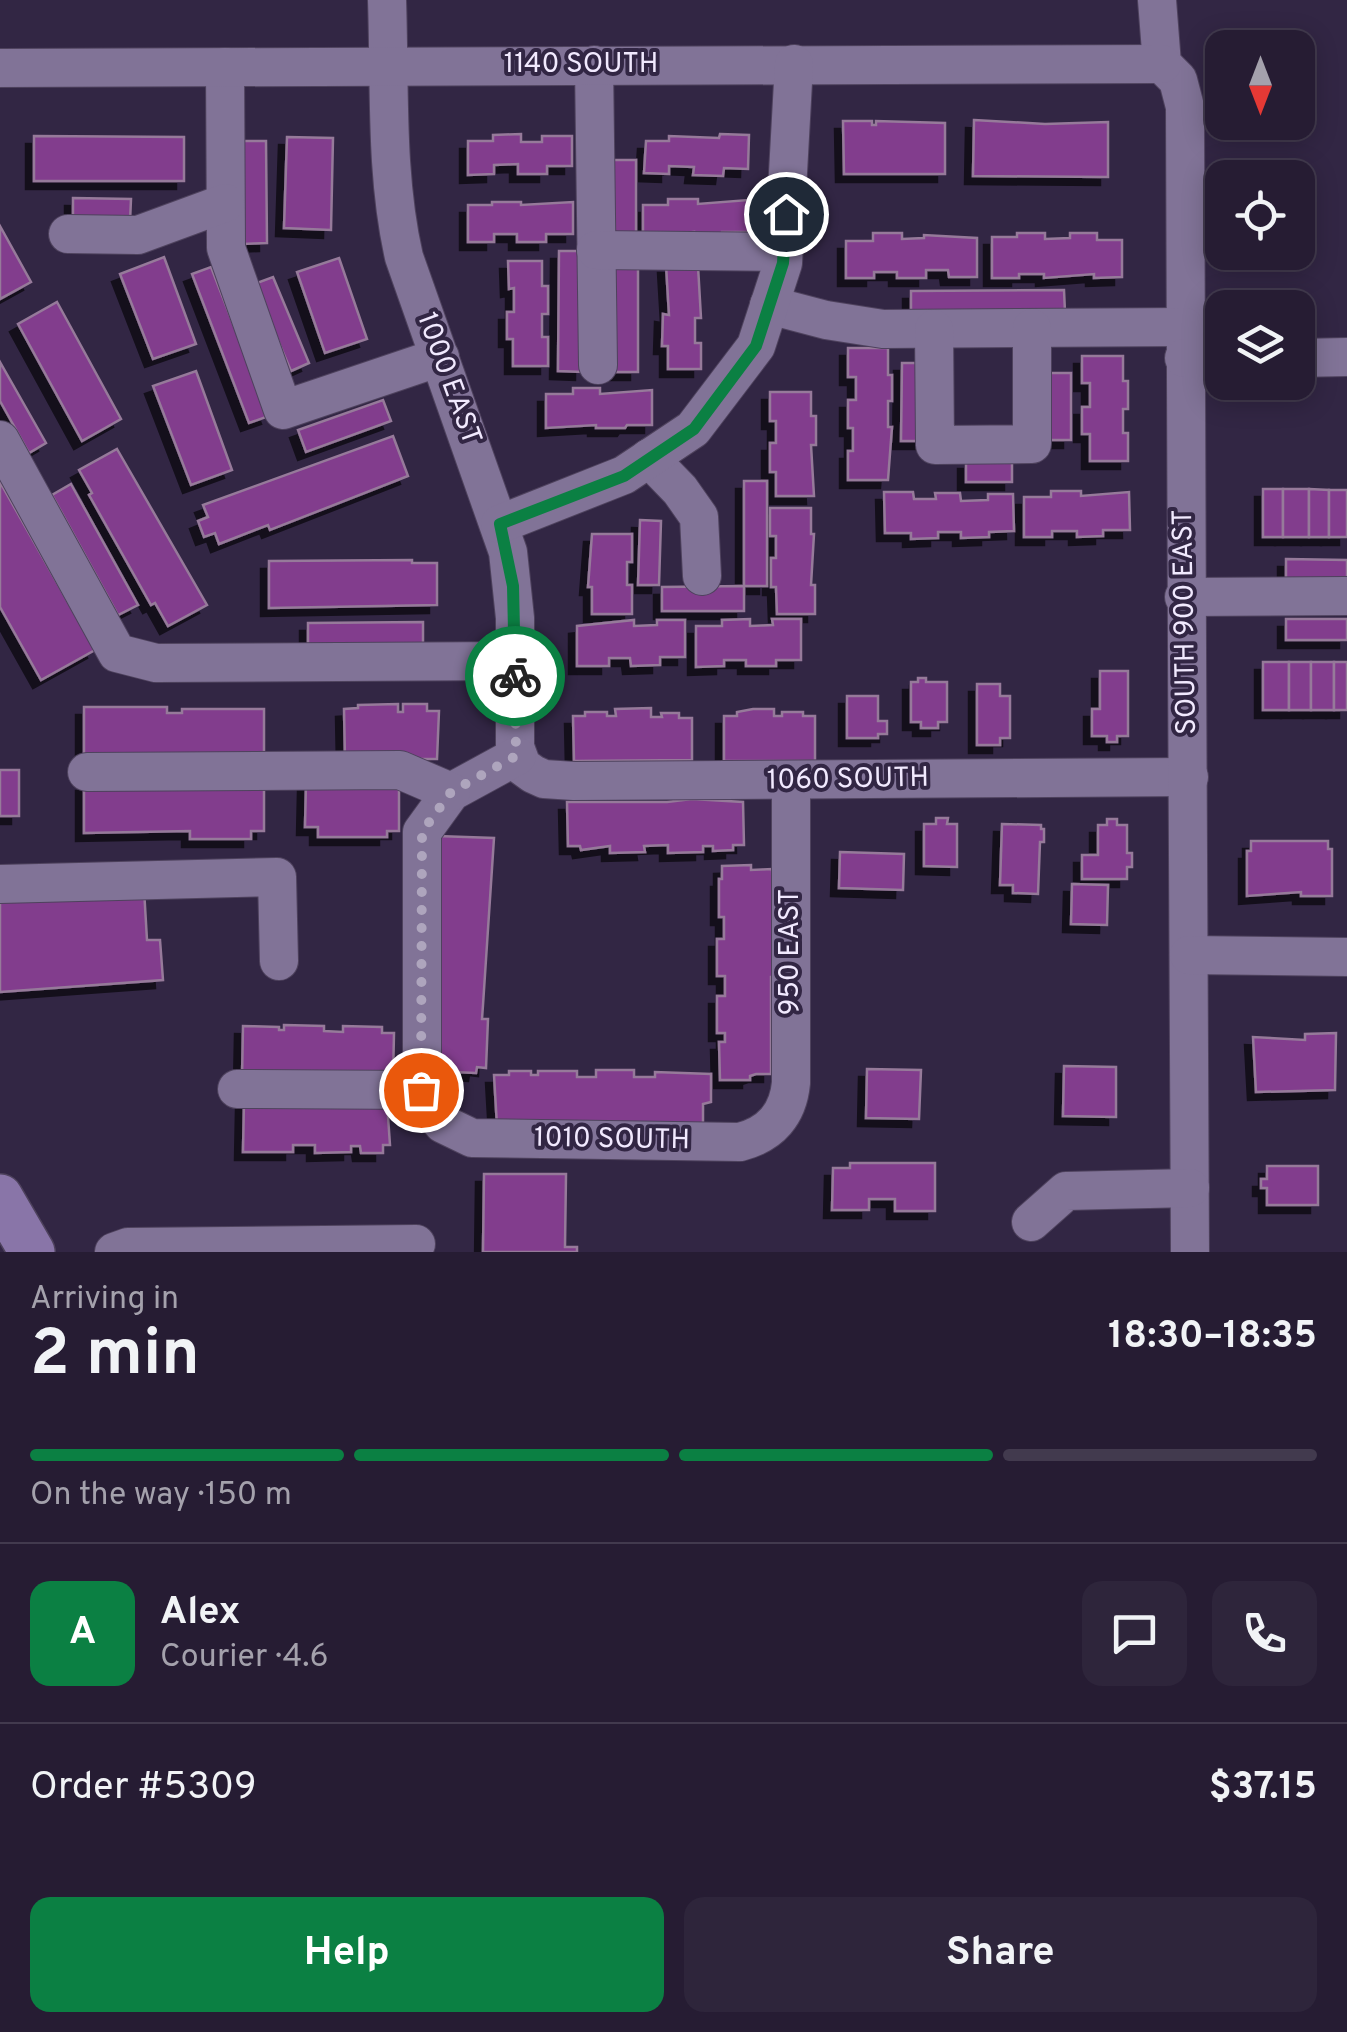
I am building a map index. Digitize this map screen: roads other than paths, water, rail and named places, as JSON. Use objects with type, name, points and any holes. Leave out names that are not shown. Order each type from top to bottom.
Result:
[{"type":"main road","points":[[0,1196],[32,1252]]},
{"type":"street","name":"1000 EAST","points":[[387,0],[394,216],[404,258],[500,524],[513,586],[516,756]]},
{"type":"street","name":"SOUTH 900 EAST","points":[[1158,0],[1162,64],[1178,80],[1185,108],[1184,597],[1189,777],[1190,1252]]},
{"type":"street","points":[[500,524],[624,476],[694,429],[756,346],[784,252],[794,64]]},
{"type":"street","name":"1140 SOUTH","points":[[0,68],[1162,64]]},
{"type":"street","points":[[594,65],[598,364]]},
{"type":"street","points":[[225,67],[226,248],[284,410],[440,357]]},
{"type":"street","points":[[68,234],[138,235],[225,203]]},
{"type":"street","points":[[596,250],[784,252]]},
{"type":"street","points":[[769,304],[883,329],[1032,328],[1185,343],[1205,351]]},
{"type":"street","points":[[934,329],[935,445],[1032,444],[1032,328]]},
{"type":"street","points":[[1315,358],[1347,358]]},
{"type":"street","points":[[0,440],[117,653],[156,663],[516,661]]},
{"type":"street","points":[[650,458],[700,518],[702,576]]},
{"type":"street","points":[[1184,597],[1347,596]]},
{"type":"street","points":[[237,1089],[421,1090],[422,832],[451,792],[516,756]]},
{"type":"street","name":"1060 SOUTH","points":[[516,756],[522,766],[544,779],[1189,777]]},
{"type":"street","points":[[87,772],[400,770],[451,792]]},
{"type":"street","name":"950 EAST","points":[[778,1120],[790,1096],[791,1082],[791,781]]},
{"type":"street","points":[[0,884],[277,877],[280,961]]},
{"type":"street","points":[[1189,955],[1347,956]]},
{"type":"street","name":"1010 SOUTH","points":[[421,1090],[422,1099],[443,1124],[472,1138],[740,1142],[754,1138],[778,1120]]},
{"type":"street","points":[[1031,1222],[1066,1191],[1190,1188]]},
{"type":"street","points":[[114,1252],[128,1248],[416,1244]]}]
